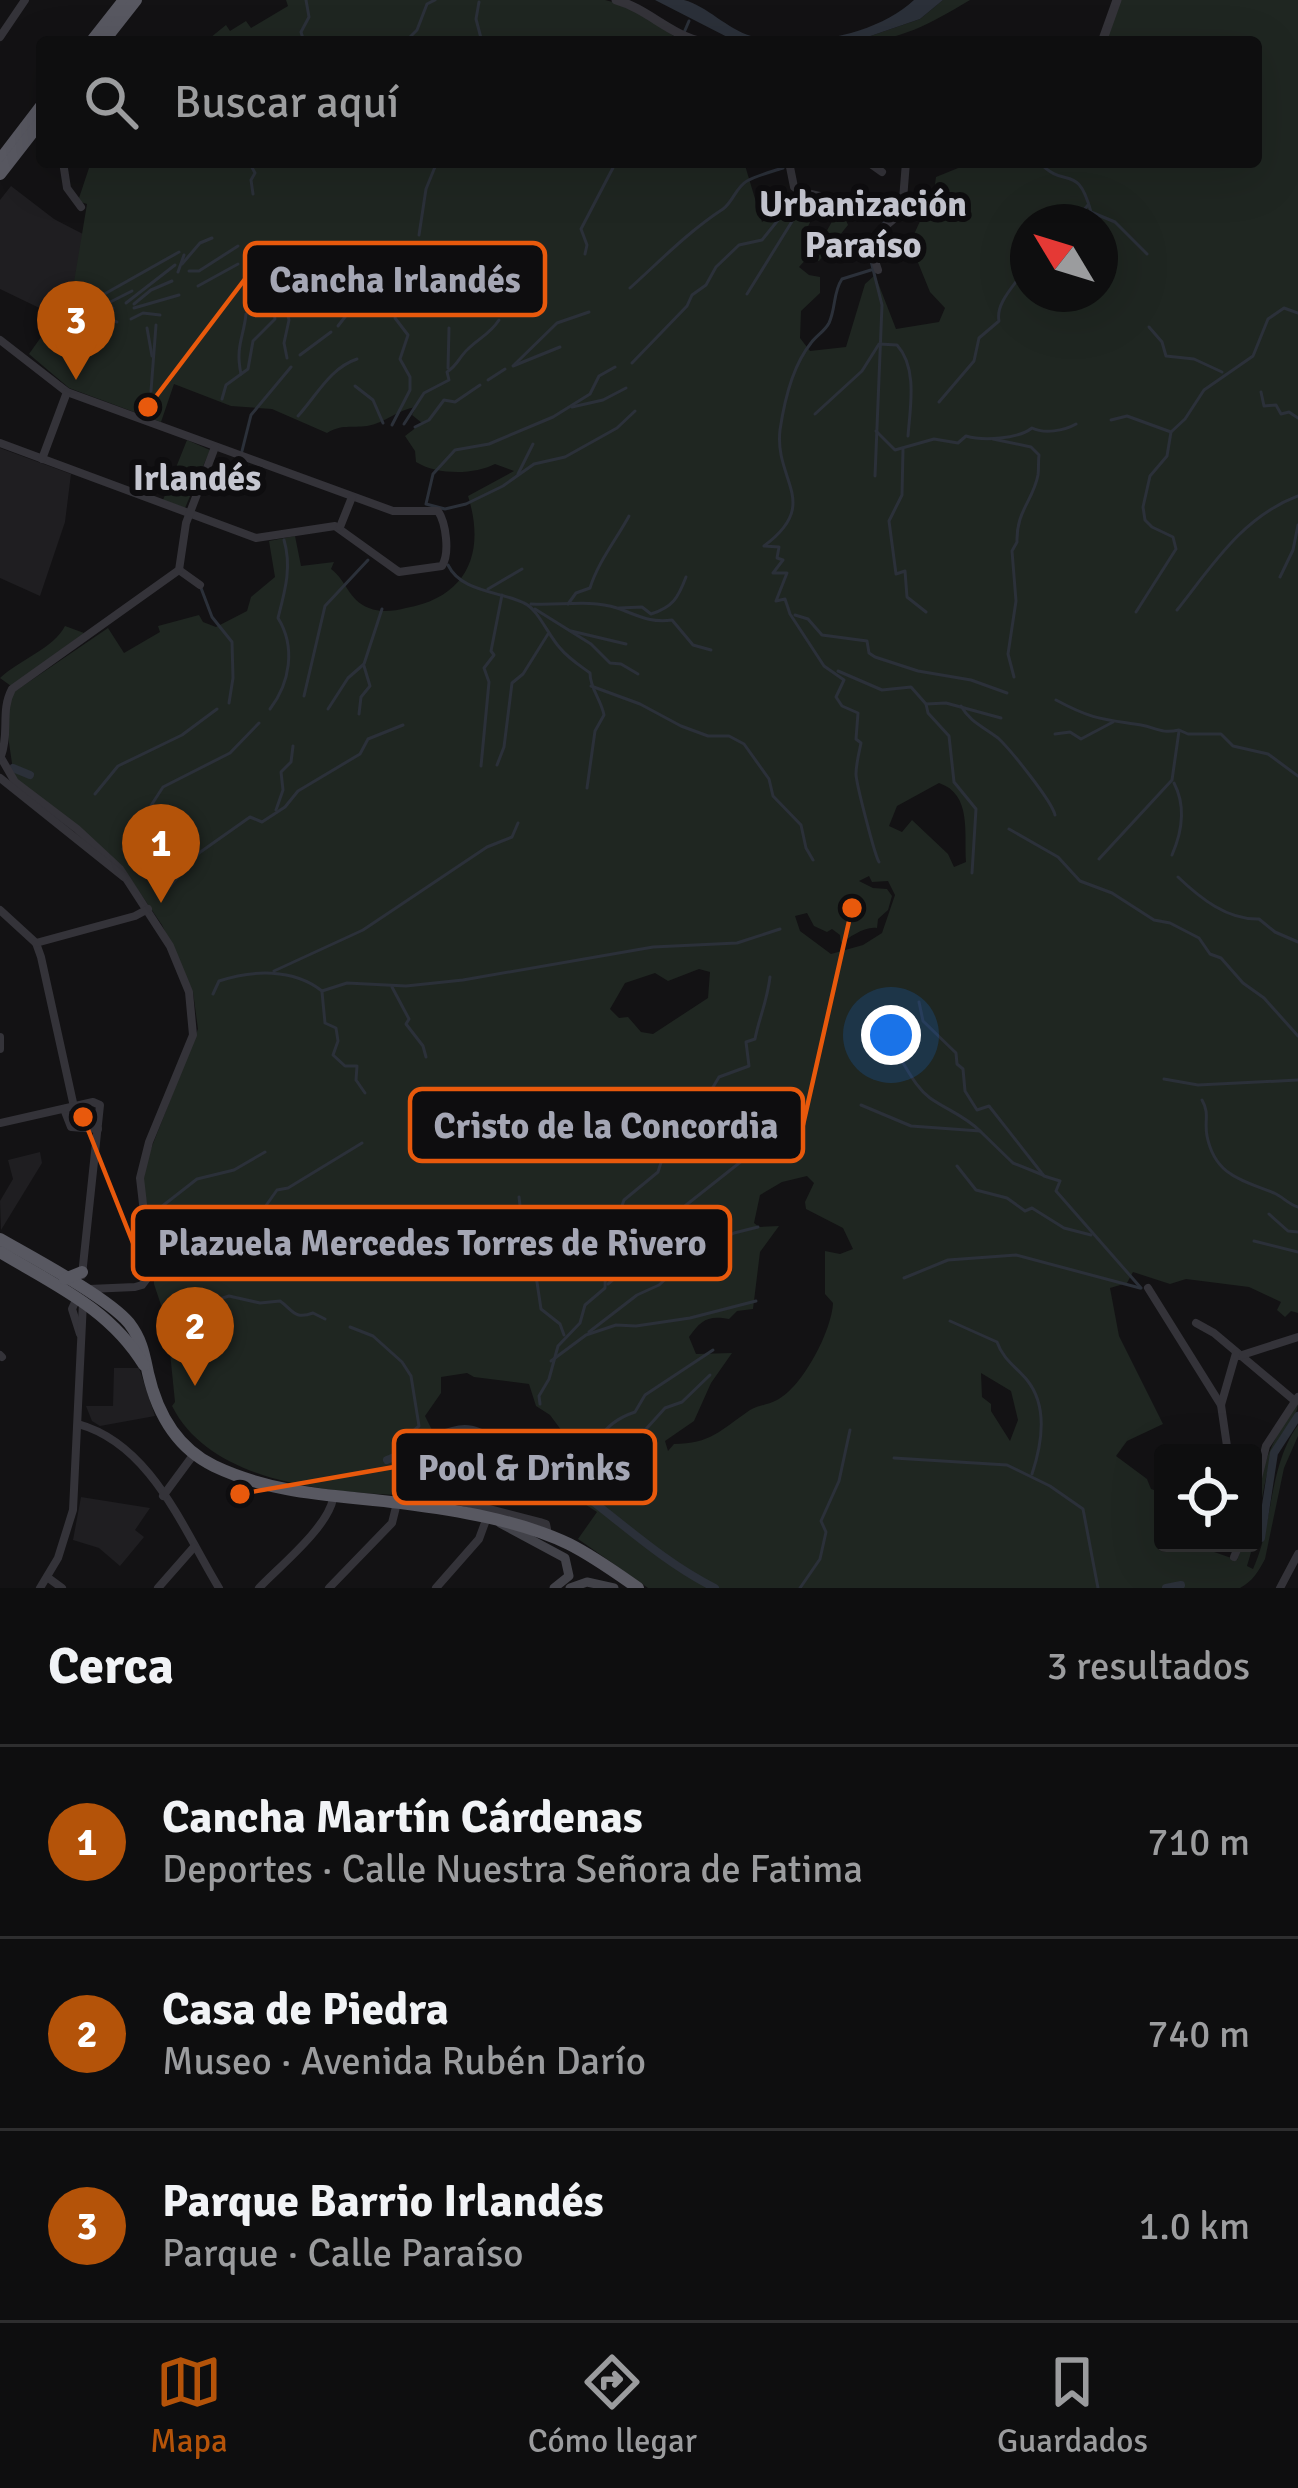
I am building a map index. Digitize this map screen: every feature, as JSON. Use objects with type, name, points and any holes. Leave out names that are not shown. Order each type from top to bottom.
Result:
[{"type":"highway","points":[[96,36],[124,0]]},
{"type":"highway","points":[[108,36],[136,0]]},
{"type":"highway","points":[[0,160],[36,113]]},
{"type":"highway","points":[[0,175],[36,128]]},
{"type":"highway","points":[[6,1249],[62,1284],[118,1328],[147,1371]]},
{"type":"highway","points":[[62,1284],[82,1272]]},
{"type":"highway","points":[[62,1284],[78,1300],[118,1312],[137,1334],[168,1426],[210,1464],[267,1486],[333,1499],[441,1502],[548,1535],[591,1556],[638,1588]]},
{"type":"main road","points":[[493,1521],[566,1558],[569,1576],[554,1588]]},
{"type":"main road","points":[[570,1588],[587,1582],[614,1588]]},
{"type":"street","points":[[0,37],[25,0]]},
{"type":"street","points":[[616,0],[682,36]]},
{"type":"street","points":[[1104,36],[1118,0]]},
{"type":"street","points":[[64,168],[67,188],[81,207]]},
{"type":"street","points":[[790,168],[794,188],[834,200],[848,213]]},
{"type":"street","points":[[876,168],[882,172]]},
{"type":"street","points":[[878,270],[870,246],[880,230],[902,212],[906,168]]},
{"type":"street","points":[[0,340],[67,392],[393,511],[438,511],[446,559],[442,566],[393,570],[340,527],[256,538],[0,443]]},
{"type":"street","points":[[42,459],[67,392]]},
{"type":"street","points":[[78,1300],[142,1285],[151,1273],[140,1178],[194,1023],[182,974],[148,909],[125,878],[77,829],[15,782],[1,764],[2,706],[11,690],[179,570],[190,513],[215,447]]},
{"type":"street","points":[[340,527],[352,497]]},
{"type":"street","points":[[179,570],[200,585]]},
{"type":"street","points":[[1,764],[125,878]]},
{"type":"street","points":[[36,943],[148,909]]},
{"type":"street","points":[[0,910],[36,943],[71,1127],[98,1129]]},
{"type":"street","points":[[0,1037],[0,1049]]},
{"type":"street","points":[[0,1124],[98,1104],[78,1300],[78,1424],[71,1522],[40,1588]]},
{"type":"street","points":[[118,1312],[116,1297],[126,1287]]},
{"type":"street","points":[[1148,1288],[1221,1405],[1227,1444]]},
{"type":"street","points":[[1196,1323],[1296,1399],[1266,1446],[1262,1462]]},
{"type":"street","points":[[1238,1355],[1298,1337]]},
{"type":"street","points":[[1221,1405],[1238,1355]]},
{"type":"street","points":[[78,1424],[134,1455],[219,1588]]},
{"type":"street","points":[[163,1496],[194,1454]]},
{"type":"street","points":[[400,1486],[441,1502],[540,1522],[549,1529],[548,1535]]},
{"type":"street","points":[[259,1588],[330,1512],[333,1499]]},
{"type":"street","points":[[329,1588],[392,1523],[398,1503]]},
{"type":"street","points":[[436,1588],[493,1521]]},
{"type":"street","points":[[158,1588],[194,1546]]},
{"type":"street","points":[[1234,1557],[1236,1552]]},
{"type":"street","points":[[1280,1588],[1298,1554]]},
{"type":"street","points":[[47,1577],[62,1588]]},
{"type":"shaded area","points":[[286,0],[605,0],[632,7],[673,36],[212,36],[226,25],[230,31],[246,21],[251,28],[288,6]]},
{"type":"shaded area","points":[[655,0],[684,0],[751,36],[725,36]]},
{"type":"shaded area","points":[[914,0],[943,0],[920,19],[870,36],[837,36],[880,22]]},
{"type":"shaded area","points":[[943,0],[970,0],[900,35],[870,36],[920,19]]},
{"type":"shaded area","points":[[1120,0],[1298,0],[1298,1313],[1291,1311],[1285,1317],[1277,1310],[1281,1302],[1249,1287],[1186,1279],[1170,1284],[1133,1272],[1127,1283],[1110,1288],[1119,1336],[1163,1424],[1127,1441],[1116,1456],[1154,1490],[1154,1552],[1214,1552],[1237,1560],[1240,1552],[1250,1552],[1247,1566],[1253,1569],[1262,1552],[1281,1459],[1298,1425],[1265,1559],[1240,1588],[648,1588],[578,1539],[597,1512],[542,1476],[570,1442],[550,1415],[536,1406],[529,1384],[467,1373],[441,1377],[441,1393],[425,1416],[440,1446],[392,1466],[395,1495],[302,1485],[239,1466],[212,1451],[189,1431],[172,1406],[167,1323],[154,1284],[154,1243],[143,1183],[147,1159],[198,1029],[193,992],[162,925],[121,865],[14,777],[6,722],[11,694],[108,628],[124,653],[160,632],[158,626],[199,615],[216,627],[247,611],[251,597],[275,577],[269,541],[295,536],[301,566],[334,562],[331,569],[356,600],[369,608],[392,611],[427,602],[444,594],[467,569],[474,536],[468,496],[514,471],[495,464],[445,471],[416,462],[405,436],[422,423],[412,415],[416,407],[373,424],[327,433],[272,409],[231,406],[174,384],[161,422],[69,388],[29,354],[56,316],[59,302],[72,294],[87,204],[78,201],[89,168],[746,168],[762,222],[794,198],[821,199],[804,235],[819,245],[840,207],[848,225],[819,261],[809,256],[799,267],[820,277],[820,293],[801,311],[800,338],[810,351],[846,347],[865,284],[875,275],[896,329],[939,322],[945,308],[930,292],[910,243],[927,206],[932,206],[936,177],[958,168],[1262,168],[1262,36],[1107,36]],"holes":[[[939,783],[962,805],[966,862],[954,867],[948,854],[912,820],[902,832],[889,826],[897,806]],[[869,876],[872,882],[888,881],[895,895],[882,933],[863,945],[831,954],[800,931],[795,916],[807,913],[814,926],[840,935],[841,943],[877,928],[892,896],[887,889],[859,881]],[[699,969],[710,972],[708,998],[653,1034],[641,1032],[628,1017],[619,1018],[610,1009],[625,983],[655,973],[668,981]],[[807,1176],[814,1183],[806,1209],[843,1228],[853,1249],[840,1254],[825,1251],[825,1294],[833,1303],[814,1357],[797,1383],[774,1402],[750,1410],[715,1434],[674,1444],[668,1451],[665,1441],[694,1421],[711,1383],[732,1353],[696,1354],[689,1337],[706,1320],[729,1319],[737,1311],[753,1309],[760,1252],[779,1226],[754,1223],[760,1195],[782,1182]],[[981,1373],[1011,1391],[1018,1420],[1010,1441],[991,1404],[982,1397]]]},
{"type":"shaded area","points":[[11,186],[54,219],[131,259],[59,302],[56,316],[0,289],[0,200]]},
{"type":"shaded area","points":[[187,440],[210,450],[185,508],[163,500]]},
{"type":"shaded area","points":[[0,448],[71,474],[65,522],[40,596],[0,578]]},
{"type":"shaded area","points":[[65,626],[84,633],[11,686],[0,678],[53,641]]},
{"type":"shaded area","points":[[40,1152],[42,1163],[1,1230],[0,1201],[13,1179],[8,1160]]},
{"type":"shaded area","points":[[114,1368],[139,1368],[155,1416],[100,1426],[92,1421],[86,1406],[113,1406]]},
{"type":"shaded area","points":[[1298,1401],[1276,1445],[1262,1500],[1264,1468]]},
{"type":"shaded area","points":[[81,1497],[150,1508],[135,1530],[144,1537],[120,1566],[99,1548],[73,1540]]},
{"type":"waterway","points":[[302,36],[309,17],[306,0]]},
{"type":"waterway","points":[[411,36],[427,4],[435,0]]},
{"type":"waterway","points":[[479,2],[476,19],[480,36]]},
{"type":"waterway","points":[[683,36],[689,21]]},
{"type":"waterway","points":[[252,168],[253,194]]},
{"type":"waterway","points":[[419,235],[435,168]]},
{"type":"waterway","points":[[585,254],[581,229],[613,168]]},
{"type":"waterway","points":[[630,288],[726,206],[743,184],[783,168]]},
{"type":"waterway","points":[[1046,168],[1076,181],[1091,212],[1115,222],[1147,254]]},
{"type":"waterway","points":[[632,363],[706,285],[716,267],[739,245],[762,240],[801,198]]},
{"type":"waterway","points":[[747,294],[801,200]]},
{"type":"waterway","points":[[878,229],[901,206]]},
{"type":"waterway","points":[[182,264],[200,243],[212,238]]},
{"type":"waterway","points":[[189,271],[199,271],[238,246]]},
{"type":"waterway","points":[[53,323],[179,252]]},
{"type":"waterway","points":[[869,253],[882,305],[875,476]]},
{"type":"waterway","points":[[178,272],[184,255]]},
{"type":"waterway","points":[[198,286],[238,264]]},
{"type":"waterway","points":[[126,303],[175,265]]},
{"type":"waterway","points":[[871,270],[842,279],[829,323],[794,373],[780,430],[793,504],[781,531],[764,546],[779,547],[777,558],[783,560],[773,573],[787,573],[776,601],[785,599],[824,666],[844,680],[836,697],[842,706],[858,713],[857,780],[879,862]]},
{"type":"waterway","points":[[338,326],[385,274]]},
{"type":"waterway","points":[[287,358],[284,343],[289,320],[283,296],[289,275]]},
{"type":"waterway","points":[[134,304],[172,281]]},
{"type":"waterway","points":[[222,399],[226,385],[248,369],[253,341],[275,319],[269,284]]},
{"type":"waterway","points":[[392,425],[410,390],[410,377],[400,359],[408,335],[395,318],[400,289]]},
{"type":"waterway","points":[[939,402],[974,361],[979,338],[999,321],[1010,290]]},
{"type":"waterway","points":[[47,334],[132,291]]},
{"type":"waterway","points":[[134,308],[179,295]]},
{"type":"waterway","points":[[91,332],[98,319],[113,308]]},
{"type":"waterway","points":[[1136,612],[1176,549],[1173,537],[1145,520],[1143,507],[1150,476],[1167,456],[1171,432],[1204,390],[1253,356],[1268,319],[1284,308],[1298,313]]},
{"type":"waterway","points":[[514,365],[557,323],[589,312]]},
{"type":"waterway","points":[[131,319],[143,313],[160,315]]},
{"type":"waterway","points":[[241,374],[239,349],[246,314]]},
{"type":"waterway","points":[[63,349],[111,320],[117,322]]},
{"type":"waterway","points":[[404,424],[424,393],[449,380],[447,372],[499,320]]},
{"type":"waterway","points":[[151,391],[156,325]]},
{"type":"waterway","points":[[1149,327],[1162,342],[1166,356],[1194,359],[1222,372]]},
{"type":"waterway","points":[[147,328],[152,356]]},
{"type":"waterway","points":[[448,368],[449,328]]},
{"type":"waterway","points":[[300,355],[331,332]]},
{"type":"waterway","points":[[815,414],[862,371],[879,344],[897,345],[910,377],[908,436]]},
{"type":"waterway","points":[[513,366],[560,347]]},
{"type":"waterway","points":[[298,416],[331,375],[357,359]]},
{"type":"waterway","points":[[242,451],[251,415],[291,367]]},
{"type":"waterway","points":[[615,367],[599,376],[590,394],[553,417],[489,444],[455,450],[433,474],[426,504],[445,509],[466,504],[534,464],[565,457],[617,428],[635,411]]},
{"type":"waterway","points":[[488,380],[505,369]]},
{"type":"waterway","points":[[415,427],[429,420],[444,400],[455,402],[480,385]]},
{"type":"waterway","points":[[355,386],[373,400],[383,423]]},
{"type":"waterway","points":[[572,407],[603,400],[626,388]]},
{"type":"waterway","points":[[1261,392],[1264,406],[1276,405],[1281,414],[1289,412],[1298,418]]},
{"type":"waterway","points":[[1111,420],[1127,416],[1171,432]]},
{"type":"waterway","points":[[876,431],[895,450],[934,439],[958,443],[966,436],[1000,438],[1032,428],[1054,431],[1076,424]]},
{"type":"waterway","points":[[993,439],[1031,447],[1039,455],[1036,484],[1012,551],[1016,601],[1008,654],[1014,677]]},
{"type":"waterway","points":[[518,474],[533,444]]},
{"type":"waterway","points":[[903,449],[902,495],[889,521],[896,574],[905,571],[907,597],[926,612]]},
{"type":"waterway","points":[[1177,610],[1244,530],[1298,496]]},
{"type":"waterway","points":[[568,604],[576,593],[590,588],[629,516]]},
{"type":"waterway","points":[[1280,577],[1298,525]]},
{"type":"waterway","points":[[270,709],[282,688],[289,653],[278,618],[287,569],[284,540]]},
{"type":"waterway","points":[[304,696],[325,606],[368,560]]},
{"type":"waterway","points":[[448,565],[471,586],[529,606],[563,652],[590,673],[604,715],[595,731],[587,788]]},
{"type":"waterway","points":[[488,589],[522,569]]},
{"type":"waterway","points":[[619,608],[642,607],[651,614],[665,608],[686,577]]},
{"type":"waterway","points":[[201,588],[212,617],[232,642],[229,703]]},
{"type":"waterway","points":[[481,766],[489,682],[484,668],[494,655],[502,595]]},
{"type":"waterway","points":[[531,604],[596,604],[672,620],[693,645],[711,650]]},
{"type":"waterway","points":[[328,709],[348,678],[364,664],[382,609]]},
{"type":"waterway","points":[[535,609],[591,644],[610,663],[638,674]]},
{"type":"waterway","points":[[795,615],[808,619],[822,635],[867,641],[875,657],[1007,693]]},
{"type":"waterway","points":[[571,631],[626,644]]},
{"type":"waterway","points":[[497,765],[504,747],[512,683],[548,634]]},
{"type":"waterway","points":[[359,714],[361,697],[370,686],[364,666]]},
{"type":"waterway","points":[[838,671],[882,690],[911,687],[926,704],[946,703],[1001,718]]},
{"type":"waterway","points":[[591,686],[681,726],[744,744],[769,779],[773,796],[801,825],[813,860]]},
{"type":"waterway","points":[[1056,700],[1107,720],[1163,731],[1221,734],[1233,746],[1268,754],[1298,776]]},
{"type":"waterway","points":[[926,704],[928,713],[949,736],[954,782],[976,809],[972,873]]},
{"type":"waterway","points":[[961,706],[1011,752],[1055,815]]},
{"type":"waterway","points":[[95,794],[118,766],[182,735],[217,709]]},
{"type":"waterway","points":[[1055,734],[1070,732],[1081,739],[1113,722]]},
{"type":"waterway","points":[[123,849],[163,787],[230,753],[259,723]]},
{"type":"waterway","points":[[170,886],[199,853],[250,817],[262,822],[285,807],[298,791],[360,754],[368,739],[403,725]]},
{"type":"waterway","points":[[1099,859],[1172,780],[1179,731]]},
{"type":"waterway","points":[[276,810],[283,790],[281,772],[291,762],[293,746]]},
{"type":"waterway","points":[[13,768],[30,775]]},
{"type":"waterway","points":[[1172,855],[1181,819],[1174,783]]},
{"type":"waterway","points":[[274,971],[363,930],[487,847],[512,837],[518,823]]},
{"type":"waterway","points":[[1009,829],[1058,857],[1080,881],[1199,938],[1210,954],[1221,958],[1264,998],[1298,1036]]},
{"type":"waterway","points":[[1178,877],[1215,906],[1236,916],[1259,919],[1298,942]]},
{"type":"waterway","points":[[213,994],[219,981],[245,975],[285,975],[322,991],[347,983],[406,986],[653,947],[737,943],[780,929]]},
{"type":"waterway","points":[[540,1404],[558,1346],[580,1323],[585,1305],[605,1288],[606,1251],[624,1200],[658,1172],[664,1153],[690,1123],[692,1113],[699,1111],[719,1077],[749,1066],[746,1042],[755,1039],[770,977]]},
{"type":"waterway","points":[[392,987],[426,1057]]},
{"type":"waterway","points":[[322,992],[325,1023],[336,1028],[333,1055],[345,1066],[357,1066],[356,1080],[365,1093]]},
{"type":"waterway","points":[[919,1002],[923,1021],[956,1053],[965,1091],[977,1110],[989,1106],[1044,1176],[1060,1181],[1056,1191],[1141,1288]]},
{"type":"waterway","points":[[881,1036],[922,1091],[980,1131]]},
{"type":"waterway","points":[[1164,1079],[1198,1085],[1298,1080]]},
{"type":"waterway","points":[[1202,1100],[1211,1149],[1223,1168],[1298,1207]]},
{"type":"waterway","points":[[861,1105],[911,1126],[980,1131],[1013,1163],[1043,1175]]},
{"type":"waterway","points":[[608,1284],[647,1251],[676,1213],[762,1145],[776,1122]]},
{"type":"waterway","points":[[160,1230],[192,1251],[233,1232],[243,1219],[260,1214],[277,1190],[362,1143]]},
{"type":"waterway","points":[[156,1211],[197,1179],[234,1170],[265,1152]]},
{"type":"waterway","points":[[957,1166],[976,1190],[1007,1198],[1025,1211],[1032,1208],[1064,1228],[1091,1235]]},
{"type":"waterway","points":[[519,1197],[538,1255],[535,1269],[541,1309],[560,1324],[564,1335]]},
{"type":"waterway","points":[[1269,1214],[1288,1231],[1298,1232]]},
{"type":"waterway","points":[[589,1332],[637,1295],[659,1285],[691,1256],[734,1233],[758,1227]]},
{"type":"waterway","points":[[1254,1241],[1298,1252]]},
{"type":"waterway","points":[[904,1278],[948,1260],[1016,1255],[1140,1288]]},
{"type":"waterway","points":[[179,1295],[191,1293]]},
{"type":"waterway","points":[[196,1293],[205,1295],[207,1303],[229,1296],[260,1303],[280,1301],[298,1315],[313,1313],[325,1319]]},
{"type":"waterway","points":[[551,1361],[586,1335],[616,1325],[690,1318],[756,1301]]},
{"type":"waterway","points":[[950,1321],[997,1342],[1034,1390],[1041,1426],[1032,1474]]},
{"type":"waterway","points":[[350,1327],[373,1336],[411,1376],[419,1426],[392,1458]]},
{"type":"waterway","points":[[562,1477],[609,1427],[635,1412],[645,1395],[713,1350]]},
{"type":"waterway","points":[[583,1492],[601,1479],[665,1408],[682,1402],[710,1375]]},
{"type":"waterway","points":[[1262,1531],[1274,1453],[1298,1416]]},
{"type":"waterway","points":[[800,1588],[820,1559],[826,1532],[821,1521],[839,1481],[850,1430]]},
{"type":"waterway","points":[[387,1460],[446,1433],[478,1432],[557,1475],[660,1554],[715,1588]]},
{"type":"waterway","points":[[894,1458],[1007,1465],[1050,1486],[1083,1509],[1098,1588]]},
{"type":"waterway","points":[[1166,1588],[1181,1585]]},
{"type":"place","name":"Parque Barrio Irlandés","points":[[76,380]]},
{"type":"place","name":"Cancha Irlandés","points":[[148,407]]},
{"type":"place","name":"Cancha Martín Cárdenas","points":[[161,903]]},
{"type":"place","name":"Cristo de la Concordia","points":[[852,908]]},
{"type":"place","name":"Plazuela Mercedes Torres de Rivero","points":[[83,1117]]},
{"type":"place","name":"Casa de Piedra","points":[[195,1386]]},
{"type":"place","name":"Pool & Drinks","points":[[240,1494]]},
{"type":"district","name":"Urbanización Paraíso","points":[[863,224]]},
{"type":"district","name":"Irlandés","points":[[197,478]]}]
